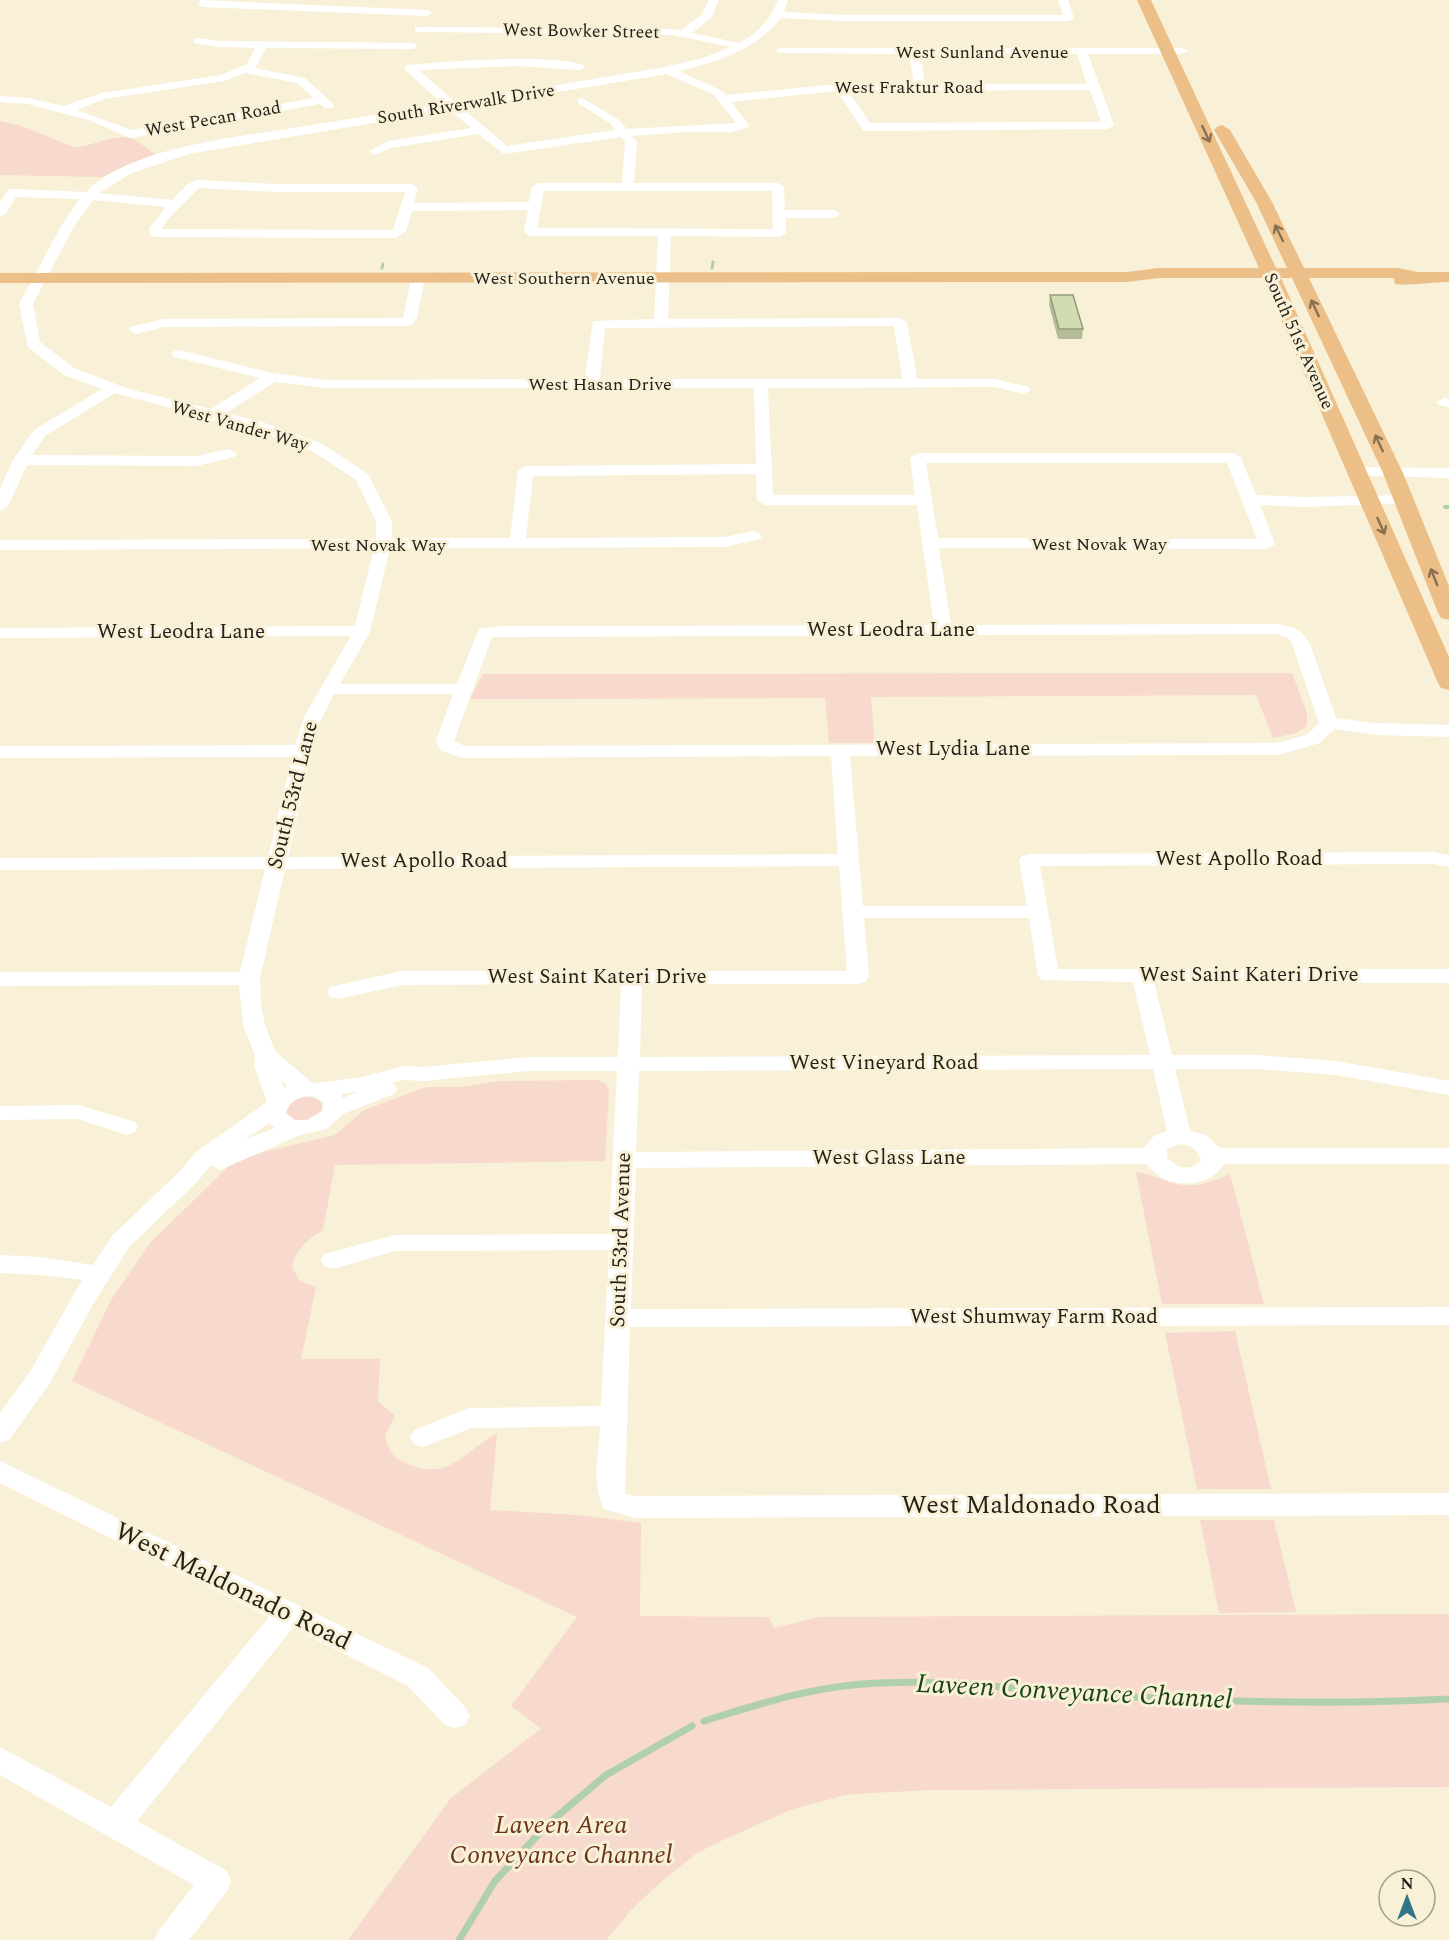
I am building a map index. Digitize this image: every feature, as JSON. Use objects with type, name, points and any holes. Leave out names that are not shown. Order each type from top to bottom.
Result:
[{"type":"main road","name":"South 51st Avenue","points":[[1144,0],[1264,202],[1393,473],[1449,613]]},
{"type":"main road","name":"South 51st Avenue","points":[[1158,0],[1175,51],[1216,155],[1449,683]]},
{"type":"main road","points":[[1216,155],[1235,155]]},
{"type":"main road","name":"West Southern Avenue","points":[[0,278],[1127,277],[1152,281],[1271,277],[1404,280],[1417,277],[1449,277]]},
{"type":"main road","points":[[1300,346],[1328,369],[1344,370]]},
{"type":"street","points":[[309,9],[317,0]]},
{"type":"street","points":[[431,0],[408,61],[409,68],[504,150],[624,132],[731,128],[743,125],[725,99],[718,93],[668,70]]},
{"type":"street","points":[[683,34],[707,16],[714,0]]},
{"type":"street","points":[[783,0],[779,15],[844,18],[981,35],[1069,18],[1063,0]]},
{"type":"street","points":[[204,2],[309,9],[427,13]]},
{"type":"street","name":"South Riverwalk Drive","points":[[89,196],[126,172],[199,148],[668,70],[709,59],[741,46],[766,30],[779,15]]},
{"type":"street","name":"West Bowker Street","points":[[419,29],[651,30],[741,46]]},
{"type":"street","name":"West Sunland Avenue","points":[[782,51],[914,51],[981,35],[1081,51],[1175,51]]},
{"type":"street","points":[[198,41],[262,45],[413,46]]},
{"type":"street","points":[[65,110],[102,96],[224,78],[251,66],[262,45]]},
{"type":"street","points":[[914,51],[920,87]]},
{"type":"street","points":[[841,88],[845,102],[860,116],[867,127],[1017,131],[1108,125],[1081,51]]},
{"type":"street","points":[[409,68],[470,63],[557,64],[580,67]]},
{"type":"street","points":[[246,70],[301,81],[347,123]]},
{"type":"street","name":"West Fraktur Road","points":[[725,99],[815,88],[1094,87]]},
{"type":"street","name":"West Pecan Road","points":[[0,99],[28,101],[65,110],[93,118],[130,134],[322,100]]},
{"type":"street","points":[[582,101],[615,122],[631,142],[628,187]]},
{"type":"street","points":[[375,151],[388,145],[481,130]]},
{"type":"street","points":[[197,184],[412,188],[407,207],[400,231],[396,234],[156,233],[155,229],[175,204],[197,184]]},
{"type":"street","points":[[538,187],[628,187],[778,187],[780,233],[530,232],[538,187]]},
{"type":"street","points":[[0,212],[6,193],[38,192],[175,204]]},
{"type":"street","name":"West Vander Way","points":[[89,196],[72,220],[22,316],[22,329],[27,342],[37,355],[60,372],[109,391],[286,435],[325,451],[346,463],[363,478],[379,503],[385,523],[383,545]]},
{"type":"street","points":[[407,207],[535,206]]},
{"type":"street","points":[[779,214],[834,214]]},
{"type":"street","points":[[661,323],[665,233]]},
{"type":"street","points":[[136,330],[164,323],[407,321],[410,318],[418,278]]},
{"type":"street","points":[[592,384],[598,324],[900,322],[910,383]]},
{"type":"street","name":"West Hasan Drive","points":[[200,323],[186,346],[272,377],[327,384],[995,383],[1024,390]]},
{"type":"street","points":[[211,416],[272,377]]},
{"type":"street","points":[[761,383],[765,500],[924,500]]},
{"type":"street","points":[[0,506],[21,460],[39,433],[109,391]]},
{"type":"street","points":[[21,460],[196,461],[229,454]]},
{"type":"street","points":[[943,630],[918,458],[1233,458],[1248,499],[1269,502],[1402,498]]},
{"type":"street","points":[[517,544],[526,471],[764,469]]},
{"type":"street","points":[[1357,472],[1449,473]]},
{"type":"street","name":"West Novak Way","points":[[931,543],[1267,544],[1248,499]]},
{"type":"street","name":"West Novak Way","points":[[0,545],[724,542],[754,536]]},
{"type":"street","name":"South 53rd Lane","points":[[297,1128],[278,1119],[277,1105],[265,1065],[266,1055],[252,1016],[249,978],[302,751],[313,715],[362,631],[383,545]]},
{"type":"street","name":"West Leodra Lane","points":[[462,689],[486,633],[514,630],[1278,629],[1295,634],[1301,644],[1328,723]]},
{"type":"street","name":"West Leodra Lane","points":[[0,633],[362,631]]},
{"type":"street","points":[[328,689],[462,689]]},
{"type":"street","name":"West Lydia Lane","points":[[462,689],[445,741],[448,747],[464,752],[1277,749],[1311,741],[1324,734],[1328,723]]},
{"type":"street","points":[[1328,723],[1375,729],[1449,731]]},
{"type":"street","points":[[840,749],[853,912],[1037,912]]},
{"type":"street","points":[[0,752],[302,751]]},
{"type":"street","name":"West Apollo Road","points":[[1037,912],[1029,860],[1432,858],[1449,861]]},
{"type":"street","name":"West Apollo Road","points":[[0,864],[849,860]]},
{"type":"street","name":"West Saint Kateri Drive","points":[[338,992],[402,978],[858,977],[853,912]]},
{"type":"street","name":"West Saint Kateri Drive","points":[[1037,912],[1049,975],[1449,976]]},
{"type":"street","points":[[1142,975],[1180,1136]]},
{"type":"street","name":"South 53rd Avenue","points":[[613,1502],[611,1486],[632,977]]},
{"type":"street","points":[[0,979],[249,978]]},
{"type":"street","name":"South 53rd Lane","points":[[266,1055],[280,1065],[291,1078],[333,1098],[335,1109]]},
{"type":"street","name":"West Vineyard Road","points":[[313,1090],[362,1084],[404,1073],[423,1074],[529,1064],[1163,1062],[1304,1064],[1449,1088]]},
{"type":"street","points":[[189,1176],[215,1166],[257,1143],[297,1128],[321,1123],[333,1114],[335,1109],[369,1094],[409,1083],[423,1074]]},
{"type":"street","points":[[0,1433],[39,1379],[98,1274],[134,1227],[189,1176],[204,1158],[277,1105],[289,1093],[313,1090]]},
{"type":"street","points":[[0,1113],[79,1112],[127,1127]]},
{"type":"street","points":[[1180,1136],[1189,1137],[1205,1145],[1213,1156],[1213,1163],[1209,1169],[1192,1176],[1182,1176],[1163,1169],[1154,1156],[1157,1144],[1163,1140],[1180,1136]]},
{"type":"street","name":"West Glass Lane","points":[[625,1160],[1154,1156]]},
{"type":"street","points":[[1213,1156],[1449,1156]]},
{"type":"street","points":[[333,1260],[395,1243],[621,1242]]},
{"type":"street","points":[[0,1264],[41,1266],[98,1274]]},
{"type":"street","name":"West Shumway Farm Road","points":[[618,1318],[1449,1316]]},
{"type":"street","points":[[423,1437],[469,1418],[614,1416]]},
{"type":"street","name":"West Maldonado Road","points":[[0,1471],[418,1677],[455,1716]]},
{"type":"street","name":"West Maldonado Road","points":[[613,1502],[636,1507],[1449,1504]]},
{"type":"street","points":[[116,1824],[289,1613]]},
{"type":"street","points":[[0,1760],[216,1881],[170,1940]]},
{"type":"green space","points":[[0,121],[22,126],[73,147],[120,137],[135,140],[155,154],[102,177],[0,175]]},
{"type":"green space","points":[[1292,673],[1307,713],[1307,726],[1296,733],[1273,738],[1256,695],[871,697],[875,743],[829,743],[825,698],[470,699],[483,674]]},
{"type":"green space","name":"Laveen Area Conveyance Channel","points":[[598,1080],[606,1084],[609,1091],[605,1161],[335,1165],[323,1230],[303,1246],[296,1255],[292,1268],[300,1281],[316,1287],[301,1359],[380,1359],[378,1401],[395,1416],[385,1435],[388,1446],[395,1457],[410,1465],[424,1469],[436,1469],[457,1461],[497,1433],[490,1510],[577,1515],[641,1523],[640,1616],[769,1617],[774,1628],[819,1617],[1449,1614],[1449,1787],[932,1790],[853,1794],[790,1810],[697,1853],[633,1908],[606,1940],[348,1940],[451,1798],[543,1727],[540,1728],[511,1706],[577,1617],[72,1381],[111,1300],[150,1243],[228,1167],[251,1155],[335,1135],[364,1110],[426,1087],[462,1087],[498,1081]]},
{"type":"green space","points":[[311,1097],[320,1101],[324,1108],[314,1120],[294,1121],[286,1116],[290,1103]]},
{"type":"green space","points":[[1136,1172],[1181,1185],[1197,1185],[1230,1174],[1264,1304],[1162,1304]]},
{"type":"green space","points":[[1235,1331],[1271,1489],[1197,1489],[1165,1333]]},
{"type":"green space","points":[[1200,1520],[1274,1520],[1296,1612],[1219,1613]]},
{"type":"building","points":[[1050,295],[1073,295],[1083,329],[1059,329]]},
{"type":"waterway","points":[[712,268],[713,262]]},
{"type":"waterway","points":[[382,268],[383,264]]},
{"type":"waterway","name":"Laveen Conveyance Channel","points":[[704,1721],[802,1693],[843,1686],[894,1682],[957,1684],[1113,1696],[1239,1701],[1365,1702],[1449,1699]]},
{"type":"waterway","name":"Laveen Conveyance Channel","points":[[459,1940],[495,1881],[548,1824],[606,1775],[692,1726]]}]
